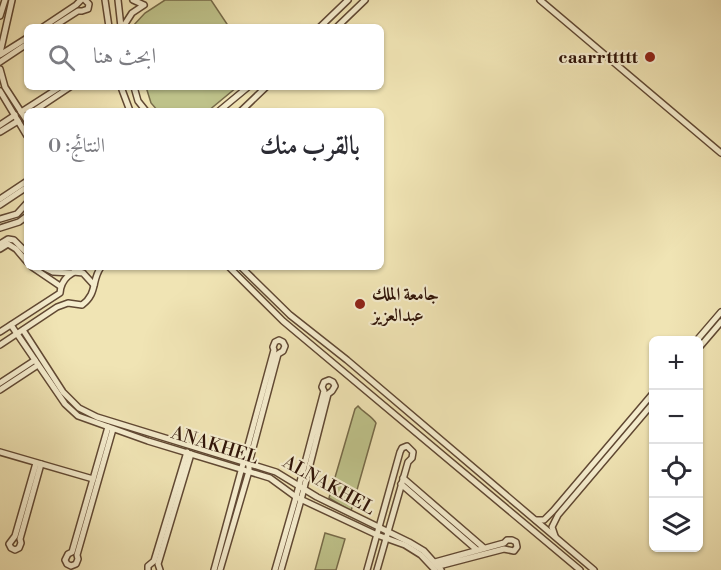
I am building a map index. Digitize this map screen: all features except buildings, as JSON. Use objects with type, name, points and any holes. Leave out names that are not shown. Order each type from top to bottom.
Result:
[{"type":"street","points":[[0,16],[4,0]]},
{"type":"street","points":[[0,54],[12,0]]},
{"type":"street","points":[[48,24],[81,0]]},
{"type":"street","points":[[58,24],[78,11],[88,9],[89,4],[85,0]]},
{"type":"street","points":[[105,0],[109,24]]},
{"type":"street","points":[[118,0],[122,24]]},
{"type":"street","points":[[134,0],[144,5]]},
{"type":"street","points":[[124,24],[132,13],[151,0]]},
{"type":"street","points":[[323,24],[348,0]]},
{"type":"street","points":[[340,24],[365,0]]},
{"type":"street","points":[[540,0],[721,153]]},
{"type":"street","points":[[0,54],[24,40]]},
{"type":"street","points":[[0,62],[24,46]]},
{"type":"street","points":[[0,69],[5,87],[24,115]]},
{"type":"street","points":[[35,108],[56,90]]},
{"type":"street","points":[[38,108],[66,90]]},
{"type":"street","points":[[122,90],[129,108]]},
{"type":"street","points":[[135,90],[138,101],[144,108]]},
{"type":"street","points":[[223,108],[244,90]]},
{"type":"street","points":[[243,108],[263,90]]},
{"type":"street","points":[[0,91],[24,131]]},
{"type":"street","points":[[0,125],[16,118]]},
{"type":"street","points":[[0,132],[16,118]]},
{"type":"street","points":[[0,199],[24,183]]},
{"type":"street","points":[[0,205],[24,189]]},
{"type":"street","points":[[0,219],[17,214],[24,206]]},
{"type":"street","points":[[0,228],[24,219]]},
{"type":"street","points":[[0,244],[8,239],[14,240],[24,250]]},
{"type":"street","points":[[0,249],[8,244],[24,258]]},
{"type":"street","points":[[36,270],[60,286]]},
{"type":"street","points":[[49,270],[83,273],[94,285]]},
{"type":"street","points":[[68,303],[60,293],[60,286],[78,270]]},
{"type":"street","points":[[0,345],[57,307],[68,303],[82,304],[89,299],[100,270]]},
{"type":"street","points":[[232,270],[283,321],[580,570]]},
{"type":"street","points":[[244,270],[290,315],[347,360],[594,570]]},
{"type":"street","points":[[0,332],[60,293]]},
{"type":"street","points":[[700,336],[721,312]]},
{"type":"street","points":[[703,344],[721,322]]},
{"type":"street","name":"ANAKHEL","points":[[11,325],[65,404],[78,416],[270,478],[299,498],[378,532]]},
{"type":"street","name":"ALNAKHEL","points":[[23,330],[63,392],[79,408],[128,427],[276,472],[378,532],[416,546],[437,567]]},
{"type":"street","points":[[214,570],[242,469],[246,462],[279,354],[285,346],[279,340],[273,347],[246,462],[249,471],[220,570]]},
{"type":"street","points":[[0,383],[37,362]]},
{"type":"street","points":[[0,390],[37,362]]},
{"type":"street","points":[[281,570],[324,391],[322,387],[324,382],[329,380],[335,386],[328,394],[301,488]]},
{"type":"street","points":[[536,520],[544,520],[649,398]]},
{"type":"street","points":[[556,537],[552,526],[558,515],[649,408]]},
{"type":"street","points":[[111,428],[77,555],[78,559],[76,564],[71,566],[65,560],[72,552],[111,428]]},
{"type":"street","points":[[367,570],[400,452],[407,446],[413,452],[402,481],[377,570]]},
{"type":"street","points":[[0,452],[93,480]]},
{"type":"street","points":[[148,570],[148,566],[154,561],[189,453]]},
{"type":"street","points":[[160,570],[158,564],[189,453]]},
{"type":"street","points":[[39,463],[20,539],[21,543],[15,550],[9,544],[15,536],[39,463]]},
{"type":"street","points":[[402,481],[484,548]]},
{"type":"street","points":[[402,481],[477,550]]},
{"type":"street","points":[[275,570],[299,498]]},
{"type":"street","points":[[507,540],[516,542],[517,547],[514,551],[504,549],[437,567],[507,540]]},
{"type":"green space","points":[[165,0],[211,0],[227,24],[135,24],[145,13]]},
{"type":"green space","points":[[147,90],[233,90],[212,108],[155,108],[151,103]]},
{"type":"green space","points":[[358,406],[376,423],[351,511],[329,498],[355,409]]},
{"type":"green space","points":[[325,533],[345,539],[336,570],[315,570]]},
{"type":"place","name":"caarrttttt","points":[[650,57]]},
{"type":"place","name":"جامعة الملك عبدالعزيز","points":[[360,304]]}]
